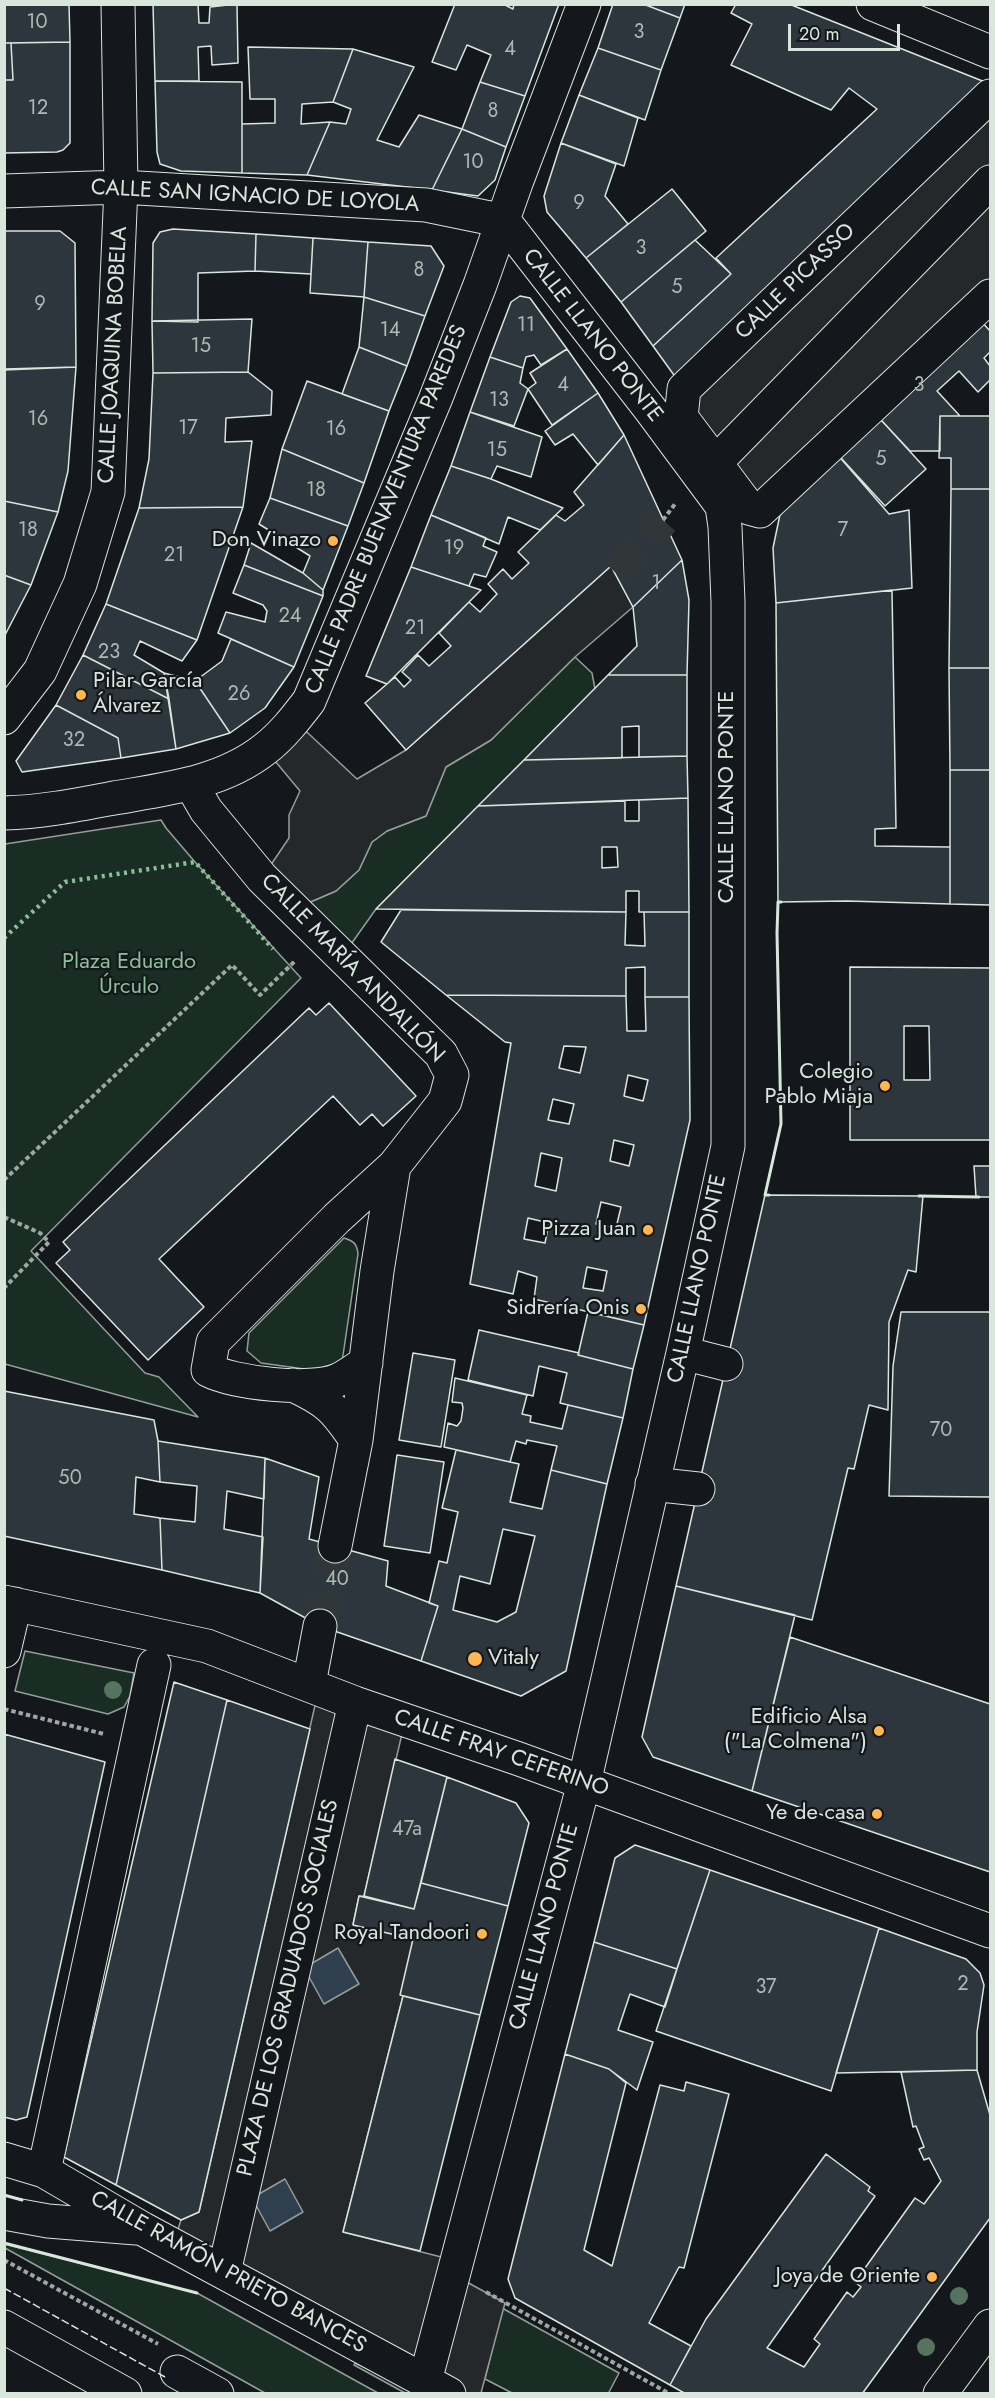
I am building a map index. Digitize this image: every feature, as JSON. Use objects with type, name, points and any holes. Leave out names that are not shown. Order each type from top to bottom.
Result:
[{"type":"street","name":"CALLE JOAQUINA BOBELA","points":[[4,717],[40,671],[75,595],[108,492],[121,187],[118,4]]},
{"type":"street","name":"CALLE PADRE BUENAVENTURA PAREDES","points":[[4,813],[44,811],[191,784],[230,770],[265,749],[309,701],[435,400],[504,222],[516,183],[584,4]]},
{"type":"street","points":[[873,4],[990,51]]},
{"type":"street","name":"CALLE PICASSO","points":[[990,96],[684,389],[681,417],[749,508],[760,511],[990,296]]},
{"type":"street","points":[[724,475],[990,182]]},
{"type":"street","name":"CALLE SAN IGNACIO DE LOYOLA","points":[[4,191],[121,187],[426,205],[504,222]]},
{"type":"street","name":"CALLE LLANO PONTE","points":[[437,2387],[453,2275],[584,1783],[728,1146],[728,602],[722,506],[504,222]]},
{"type":"street","name":"CALLE MARÍA ANDALLÓN","points":[[191,784],[206,810],[262,878],[441,1054],[452,1076],[445,1101],[394,1166],[377,1271],[356,1440],[335,1546]]},
{"type":"street","points":[[366,1363],[336,1381],[293,1385],[245,1381],[221,1376],[208,1370],[213,1342],[337,1218],[394,1166]]},
{"type":"street","points":[[337,1218],[361,1235],[377,1271]]},
{"type":"street","points":[[683,1353],[726,1364]]},
{"type":"street","points":[[293,1385],[320,1398],[336,1411],[356,1440]]},
{"type":"street","points":[[652,1484],[698,1489]]},
{"type":"street","points":[[4,1652],[10,1603]]},
{"type":"street","name":"CALLE FRAY CEFERINO","points":[[10,1603],[207,1646],[355,1703],[584,1783],[990,1932]]},
{"type":"street","points":[[309,1684],[320,1626]]},
{"type":"street","points":[[44,2171],[154,1665]]},
{"type":"street","name":"PLAZA DE LOS GRADUADOS SOCIALES","points":[[224,2272],[355,1703]]},
{"type":"street","name":"CALLE RAMÓN PRIETO BANCES","points":[[4,2159],[44,2171],[144,2229],[437,2387]]},
{"type":"street","points":[[4,2213],[48,2222],[144,2229]]},
{"type":"street","points":[[940,2394],[990,2326]]},
{"type":"street","points":[[4,2327],[124,2394]]},
{"type":"street","points":[[172,2361],[217,2394]]},
{"type":"path","points":[[4,1180],[232,965],[260,995],[301,956]]},
{"type":"path","points":[[4,1217],[40,1233],[49,1242],[4,1288]]},
{"type":"path","points":[[4,1709],[137,1743]]},
{"type":"path","points":[[4,2260],[172,2361]]},
{"type":"path","points":[[453,2275],[670,2394]]},
{"type":"green space","points":[[575,657],[592,673],[595,689],[376,909],[349,947],[308,903],[336,891],[359,870],[372,842],[387,831],[426,816],[446,767],[491,740]]},
{"type":"green space","name":"Plaza Eduardo Úrculo","points":[[161,820],[195,862],[301,978],[31,1251],[145,1373],[159,1377],[198,1417],[5,1364],[5,844]]},
{"type":"green space","points":[[344,1238],[354,1243],[358,1254],[342,1362],[326,1372],[261,1363],[247,1351],[249,1333]]},
{"type":"green space","points":[[25,1651],[134,1673],[130,1696],[124,1707],[108,1714],[15,1691]]},
{"type":"green space","points":[[4,2244],[197,2293],[378,2393],[265,2393],[5,2248]]},
{"type":"green space","points":[[502,2308],[619,2373],[608,2394],[512,2393],[485,2379]]},
{"type":"green space","points":[[355,2363],[421,2393],[405,2393],[354,2365]]},
{"type":"shaded area","points":[[990,96],[990,296],[749,508],[684,389]]},
{"type":"shaded area","points":[[611,566],[633,607],[575,657],[491,740],[446,767],[426,816],[387,831],[372,842],[359,870],[336,891],[308,903],[262,878],[289,838],[289,815],[300,791],[265,749],[294,720],[357,779],[406,750]]},
{"type":"shaded area","points":[[319,1688],[405,1721],[364,1896],[359,1896],[353,1924],[413,1939],[403,1996],[343,2232],[457,2261],[454,2275],[505,2303],[481,2393],[449,2393],[173,2245],[181,2220],[199,2212]]},
{"type":"water","points":[[338,1948],[359,1984],[324,2004],[304,1968]]},
{"type":"water","points":[[285,2179],[303,2212],[270,2231],[252,2198]]},
{"type":"building","points":[[4,4],[69,4],[70,42],[4,43]]},
{"type":"building","points":[[153,4],[198,4],[199,23],[209,23],[210,7],[237,4],[238,63],[212,65],[211,46],[198,47],[199,81],[155,81]]},
{"type":"building","points":[[455,4],[503,4],[513,9],[514,4],[559,4],[525,96],[480,82],[491,55],[467,45],[456,70],[432,62]]},
{"type":"building","points":[[613,4],[643,4],[680,18],[661,70],[598,48]]},
{"type":"building","points":[[643,4],[685,4],[680,18]]},
{"type":"building","points":[[736,4],[789,4],[990,84],[684,389],[653,346],[731,274],[716,258],[877,109],[849,88],[831,110],[731,65],[752,24],[731,13]]},
{"type":"building","points":[[70,42],[70,143],[57,152],[4,153],[4,80],[13,80],[11,43]]},
{"type":"building","points":[[4,43],[11,43],[13,80],[4,80]]},
{"type":"building","points":[[248,47],[353,49],[333,102],[302,104],[301,124],[330,122],[307,175],[242,173],[242,124],[275,123],[275,99],[250,99]]},
{"type":"building","points":[[598,48],[661,70],[645,120],[579,95]]},
{"type":"building","points":[[353,49],[414,67],[377,140],[399,147],[419,115],[462,129],[432,190],[307,175],[330,122],[346,124],[351,109],[333,102]]},
{"type":"building","points":[[155,81],[242,82],[242,173],[181,171],[160,164],[157,152]]},
{"type":"building","points":[[480,82],[525,96],[506,147],[462,129]]},
{"type":"building","points":[[579,95],[638,118],[624,166],[561,143]]},
{"type":"building","points":[[462,129],[506,147],[495,180],[478,196],[432,190]]},
{"type":"building","points":[[561,143],[616,164],[605,196],[628,224],[586,258],[547,212],[544,196]]},
{"type":"building","points":[[672,189],[706,231],[621,302],[586,258]]},
{"type":"building","points":[[173,229],[256,234],[255,271],[198,273],[198,322],[152,321],[153,243],[160,232]]},
{"type":"building","points":[[4,231],[60,231],[75,243],[76,367],[4,370]]},
{"type":"building","points":[[256,234],[313,238],[311,274],[255,271]]},
{"type":"building","points":[[313,238],[368,242],[364,297],[310,293]]},
{"type":"building","points":[[695,240],[731,274],[653,346],[621,302]]},
{"type":"building","points":[[368,242],[431,246],[444,266],[425,316],[364,297]]},
{"type":"building","points":[[520,296],[530,298],[567,349],[541,365],[534,355],[526,357],[523,368],[490,357],[511,302]]},
{"type":"building","points":[[364,297],[425,316],[407,366],[359,347]]},
{"type":"building","points":[[973,312],[990,331],[990,352],[984,358],[990,366],[990,380],[978,392],[959,371],[937,391],[960,416],[940,416],[940,451],[910,451],[870,408]]},
{"type":"building","points":[[252,319],[248,372],[153,373],[152,321]]},
{"type":"building","points":[[359,347],[407,366],[389,411],[342,394]]},
{"type":"building","points":[[567,349],[598,393],[552,425],[528,389],[536,383],[530,373]]},
{"type":"building","points":[[490,357],[523,368],[520,383],[528,389],[514,426],[470,412]]},
{"type":"building","points":[[76,367],[68,471],[58,512],[4,501],[4,369]]},
{"type":"building","points":[[248,372],[272,391],[271,415],[226,418],[225,442],[252,441],[243,507],[139,508],[149,459],[153,373]]},
{"type":"building","points":[[307,381],[389,411],[364,483],[282,449]]},
{"type":"building","points":[[598,393],[624,435],[598,465],[573,434],[555,445],[545,431]]},
{"type":"building","points":[[870,408],[926,469],[885,506],[830,446]]},
{"type":"building","points":[[470,412],[542,437],[531,477],[497,466],[491,479],[451,466]]},
{"type":"building","points":[[940,416],[990,416],[990,489],[951,489],[951,458],[939,458]]},
{"type":"building","points":[[624,435],[682,560],[633,607],[611,566],[406,750],[365,703],[395,677],[404,687],[411,680],[402,672],[418,655],[429,666],[451,646],[439,633],[469,602],[480,612],[497,594],[488,584],[503,569],[512,579],[529,563],[518,552],[556,515],[565,521],[584,505],[574,492]]},
{"type":"building","points":[[830,446],[889,514],[909,510],[912,588],[776,603],[773,548],[782,505]]},
{"type":"building","points":[[282,449],[364,483],[348,526],[270,498]]},
{"type":"building","points":[[451,466],[491,479],[563,508],[540,530],[508,517],[499,544],[431,515]]},
{"type":"building","points":[[951,489],[990,489],[990,668],[949,668]]},
{"type":"building","points":[[270,498],[348,526],[323,590],[303,573],[310,556],[259,524]]},
{"type":"building","points":[[4,501],[58,512],[31,585],[4,575]]},
{"type":"building","points":[[243,507],[197,640],[106,604],[139,508]]},
{"type":"building","points":[[431,515],[486,538],[483,546],[497,552],[486,577],[474,574],[469,586],[411,567]]},
{"type":"building","points":[[251,543],[303,573],[323,590],[323,596],[244,565]]},
{"type":"building","points":[[682,560],[689,600],[687,675],[608,675],[637,646],[633,607]]},
{"type":"building","points":[[244,565],[323,596],[294,667],[218,633],[226,612],[265,622],[267,611],[263,605],[233,593]]},
{"type":"building","points":[[411,567],[481,590],[387,684],[366,676]]},
{"type":"building","points":[[4,575],[31,585],[4,637]]},
{"type":"building","points":[[892,590],[896,828],[875,829],[875,846],[950,847],[950,904],[847,901],[778,902],[776,603]]},
{"type":"building","points":[[106,604],[197,640],[182,661],[140,641],[134,655],[164,673],[169,699],[83,655]]},
{"type":"building","points":[[231,639],[294,667],[265,708],[230,733],[195,681],[222,661]]},
{"type":"building","points":[[83,655],[169,699],[176,749],[121,758],[118,738],[56,705]]},
{"type":"building","points":[[949,668],[990,668],[990,770],[950,770]]},
{"type":"building","points":[[164,673],[195,681],[230,733],[176,749]]},
{"type":"building","points":[[608,675],[687,675],[687,756],[639,757],[639,726],[622,727],[622,758],[524,760]]},
{"type":"building","points":[[56,705],[118,738],[121,758],[22,772],[16,761]]},
{"type":"building","points":[[687,756],[688,798],[478,806],[524,760]]},
{"type":"building","points":[[950,770],[990,770],[990,905],[950,904]]},
{"type":"building","points":[[688,798],[689,912],[639,912],[639,891],[626,891],[626,912],[376,909],[478,806],[625,801],[625,821],[639,821],[639,800]],"holes":[[[602,847],[617,847],[618,867],[602,868]]]},
{"type":"building","points":[[401,910],[626,912],[625,945],[645,946],[644,912],[689,912],[689,997],[645,997],[645,967],[626,968],[626,996],[446,995],[381,942]]},
{"type":"building","points":[[850,967],[990,968],[990,1140],[850,1140]],"holes":[[[904,1026],[929,1026],[930,1080],[904,1080]]]},
{"type":"building","points":[[446,995],[626,996],[627,1031],[646,1031],[645,997],[689,997],[690,1120],[644,1325],[534,1299],[537,1277],[518,1271],[513,1294],[470,1284],[511,1043],[505,1042]],"holes":[[[564,1046],[586,1047],[580,1073],[559,1068]],[[628,1075],[648,1080],[643,1101],[624,1096]],[[553,1099],[574,1104],[569,1124],[548,1120]],[[614,1140],[634,1145],[629,1166],[610,1161]],[[541,1153],[562,1158],[556,1191],[535,1186]],[[601,1202],[621,1207],[616,1228],[596,1224]],[[528,1218],[549,1223],[545,1243],[524,1239]],[[587,1267],[607,1271],[603,1291],[583,1288]]]},
{"type":"building","points":[[329,1003],[416,1096],[383,1126],[372,1114],[360,1125],[333,1096],[159,1259],[204,1307],[148,1360],[56,1263],[70,1250],[63,1242],[309,1008],[316,1015]]},
{"type":"building","points":[[974,1166],[990,1166],[990,1197],[976,1197]]},
{"type":"building","points":[[765,1195],[923,1196],[916,1272],[908,1270],[889,1322],[888,1410],[869,1405],[854,1469],[848,1468],[812,1620],[676,1586]]},
{"type":"building","points":[[588,1312],[644,1325],[633,1369],[578,1355]]},
{"type":"building","points":[[901,1312],[989,1312],[990,1314],[990,1497],[889,1496],[893,1366]]},
{"type":"building","points":[[479,1330],[579,1353],[578,1355],[633,1369],[623,1418],[560,1403],[567,1373],[539,1366],[533,1396],[468,1380]]},
{"type":"building","points":[[413,1353],[455,1360],[441,1447],[399,1440]]},
{"type":"building","points":[[455,1378],[527,1395],[522,1414],[531,1416],[530,1422],[562,1429],[568,1405],[623,1418],[607,1484],[551,1470],[557,1446],[527,1440],[526,1444],[516,1441],[510,1462],[444,1447],[448,1423],[457,1426],[461,1421],[462,1403],[452,1402]]},
{"type":"building","points":[[4,1391],[154,1420],[158,1441],[160,1482],[136,1477],[134,1514],[160,1518],[162,1570],[4,1536]]},
{"type":"building","points":[[158,1441],[265,1458],[264,1499],[227,1491],[224,1529],[263,1537],[260,1593],[162,1570],[160,1518],[195,1522],[197,1486],[160,1482]]},
{"type":"building","points":[[456,1450],[519,1464],[510,1502],[542,1509],[551,1470],[607,1484],[566,1671],[521,1696],[421,1661],[438,1606],[429,1603],[439,1561],[447,1563],[458,1512],[442,1508]],"holes":[[[503,1529],[535,1536],[516,1612],[497,1622],[453,1610],[460,1576],[490,1584]]]},
{"type":"building","points":[[397,1455],[444,1462],[430,1553],[384,1546]]},
{"type":"building","points":[[265,1458],[319,1477],[309,1539],[388,1561],[386,1586],[438,1606],[421,1661],[320,1626],[260,1593]]},
{"type":"building","points":[[676,1586],[795,1615],[752,1791],[653,1757],[642,1737]]},
{"type":"building","name":"Edificio Alsa (\"La Colmena\")","points":[[790,1637],[990,1704],[990,1872],[752,1791]]},
{"type":"building","points":[[174,1682],[227,1700],[116,2185],[64,2157]]},
{"type":"building","points":[[227,1700],[310,1729],[199,2212],[181,2220],[116,2185]]},
{"type":"building","points":[[4,1734],[105,1762],[27,2117],[16,2120],[4,2117]]},
{"type":"building","points":[[395,1759],[447,1777],[414,1909],[364,1896]]},
{"type":"building","points":[[447,1777],[516,1803],[529,1823],[508,1906],[421,1883]]},
{"type":"building","points":[[635,1845],[710,1870],[677,1969],[594,1942],[615,1858]]},
{"type":"building","points":[[710,1870],[879,1928],[831,2091],[656,2031]]},
{"type":"building","points":[[421,1883],[508,1906],[480,2015],[400,1995],[413,1939],[353,1925],[359,1896],[414,1909]]},
{"type":"building","points":[[879,1928],[966,1959],[980,1973],[984,1985],[977,2032],[977,2070],[836,2073]]},
{"type":"building","points":[[594,1942],[677,1969],[665,2007],[630,1994],[618,2030],[653,2042],[637,2090],[609,2069],[565,2054]]},
{"type":"building","points":[[403,1996],[480,2015],[420,2251],[343,2232]]},
{"type":"building","points":[[565,2054],[609,2069],[626,2083],[584,2250],[612,2266],[660,2085],[684,2091],[686,2082],[729,2094],[684,2268],[679,2267],[649,2323],[691,2346],[670,2385],[515,2298],[508,2279]]},
{"type":"building","points":[[977,2070],[990,2115],[990,2218],[862,2394],[686,2394],[670,2385],[706,2319],[826,2154],[870,2187],[868,2191],[875,2196],[767,2348],[804,2367],[820,2344],[814,2339],[847,2292],[853,2297],[861,2287],[855,2282],[915,2198],[924,2204],[941,2181],[929,2158],[924,2160],[919,2149],[924,2147],[916,2126],[913,2127],[901,2072]]},
{"type":"tunnel","points":[[616,573],[663,520]]},
{"type":"tunnel","points":[[320,1626],[335,1546]]},
{"type":"hedge","points":[[4,938],[65,882],[195,862],[273,949]]},
{"type":"fence","points":[[4,2288],[165,2377]]},
{"type":"wall","points":[[769,1195],[765,1195],[781,1124],[777,933],[778,902],[781,902]]},
{"type":"wall","points":[[919,1196],[979,1197]]},
{"type":"wall","points":[[4,2195],[22,2200]]},
{"type":"wall","points":[[4,2243],[197,2293]]},
{"type":"place","name":"Don Vinazo","points":[[333,541]]},
{"type":"place","name":"Pilar García Álvarez","points":[[81,695]]},
{"type":"place","name":"Colegio Pablo Miaja","points":[[885,1086]]},
{"type":"place","name":"Pizza Juan","points":[[648,1230]]},
{"type":"place","name":"Sidrería Onis","points":[[641,1309]]},
{"type":"place","name":"Vitaly","points":[[475,1659]]},
{"type":"place","name":"Edificio Alsa (\"La Colmena\")","points":[[879,1731]]},
{"type":"place","name":"Ye de casa","points":[[877,1814]]},
{"type":"place","name":"Royal Tandoori","points":[[482,1934]]},
{"type":"place","name":"Joya de Oriente","points":[[932,2277]]}]
